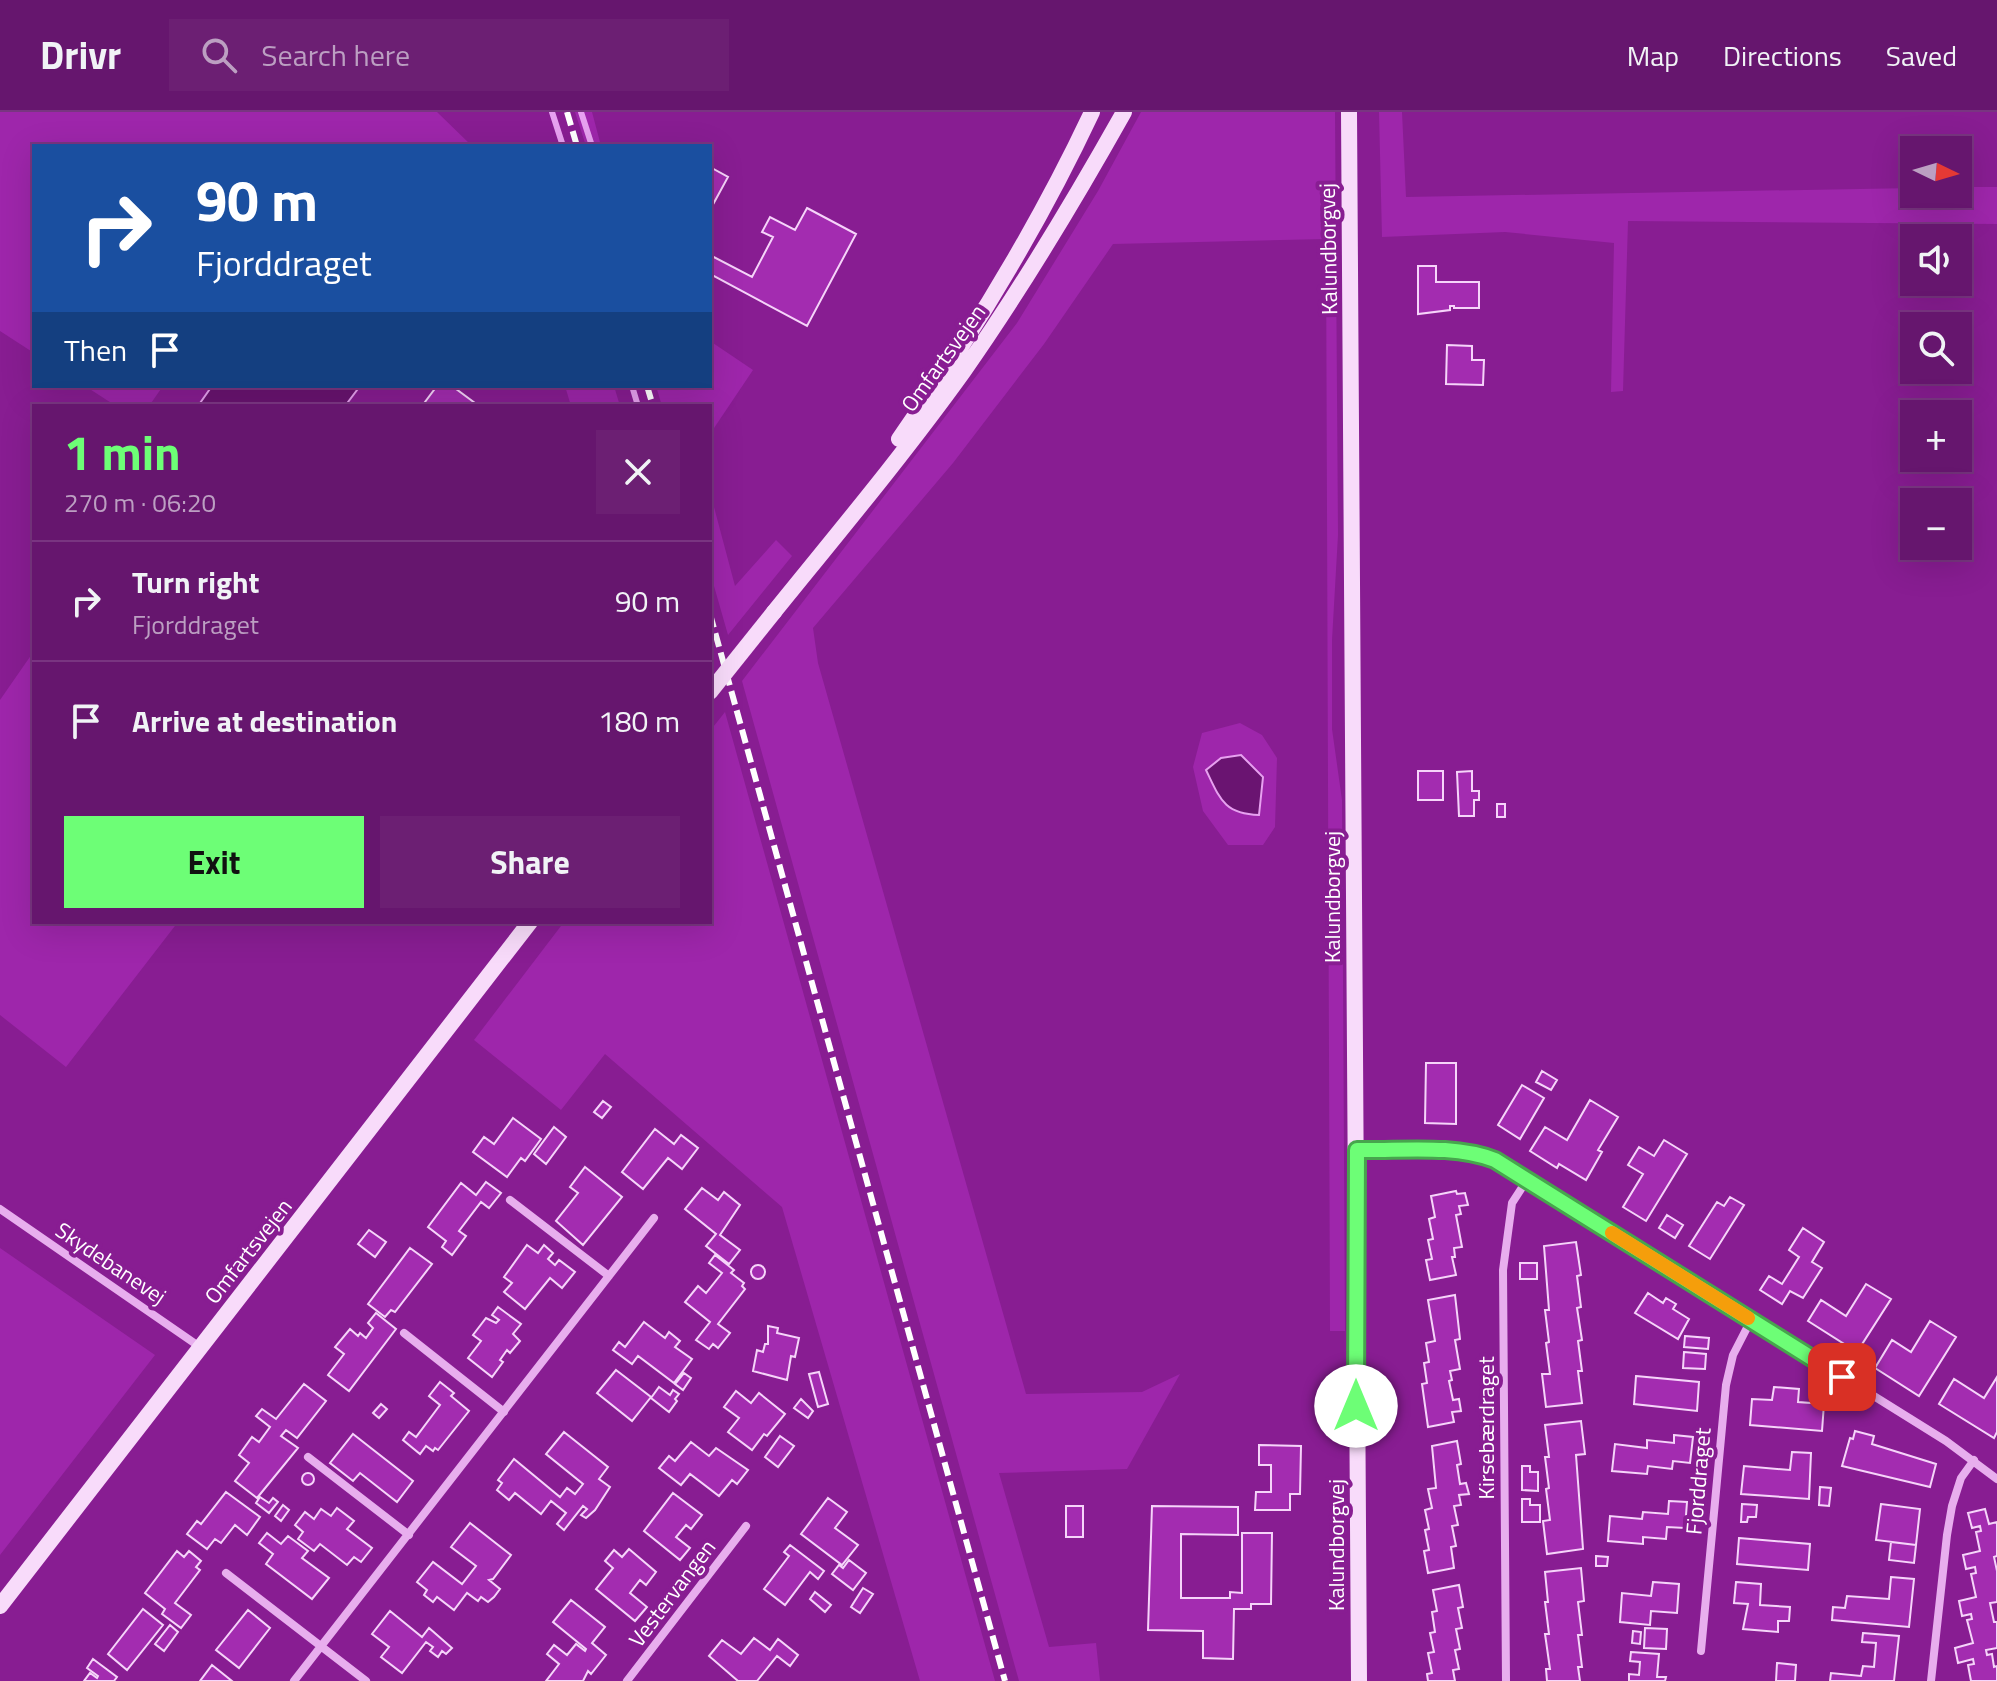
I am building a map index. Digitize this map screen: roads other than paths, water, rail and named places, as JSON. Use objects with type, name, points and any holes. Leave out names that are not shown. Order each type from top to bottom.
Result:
[{"type":"main road","name":"Omfartsvejen","points":[[774,612],[974,329],[1030,233],[1092,112]]},
{"type":"main road","name":"Omfartsvejen","points":[[712,690],[872,491],[962,372],[1040,256],[1124,112]]},
{"type":"main road","name":"Kalundborgvej","points":[[1349,112],[1359,1681]]},
{"type":"main road","name":"Omfartsvejen","points":[[0,1606],[528,924]]},
{"type":"street","points":[[1357,1150],[1472,1153],[1495,1160],[1974,1460],[1997,1479]]},
{"type":"street","name":"Kirsebærdraget","points":[[1506,1681],[1503,1270],[1512,1203],[1527,1180]]},
{"type":"street","points":[[510,1200],[609,1276]]},
{"type":"street","name":"Skydebanevej","points":[[0,1209],[201,1347]]},
{"type":"street","points":[[294,1681],[654,1218]]},
{"type":"street","name":"Fjorddraget","points":[[1701,1651],[1726,1385],[1733,1355],[1751,1320]]},
{"type":"street","points":[[404,1333],[504,1412]]},
{"type":"street","points":[[308,1457],[409,1535]]},
{"type":"street","points":[[1931,1681],[1954,1497],[1961,1478],[1974,1460]]},
{"type":"street","name":"Vestervangen","points":[[627,1681],[746,1526]]},
{"type":"street","points":[[226,1573],[366,1681]]},
{"type":"waterway","points":[[552,112],[562,144]]},
{"type":"waterway","points":[[581,112],[591,144]]},
{"type":"waterway","points":[[633,388],[637,404]]},
{"type":"railway","points":[[567,112],[576,144]]},
{"type":"railway","points":[[648,388],[652,404]]},
{"type":"railway","points":[[712,621],[1005,1681]]}]
